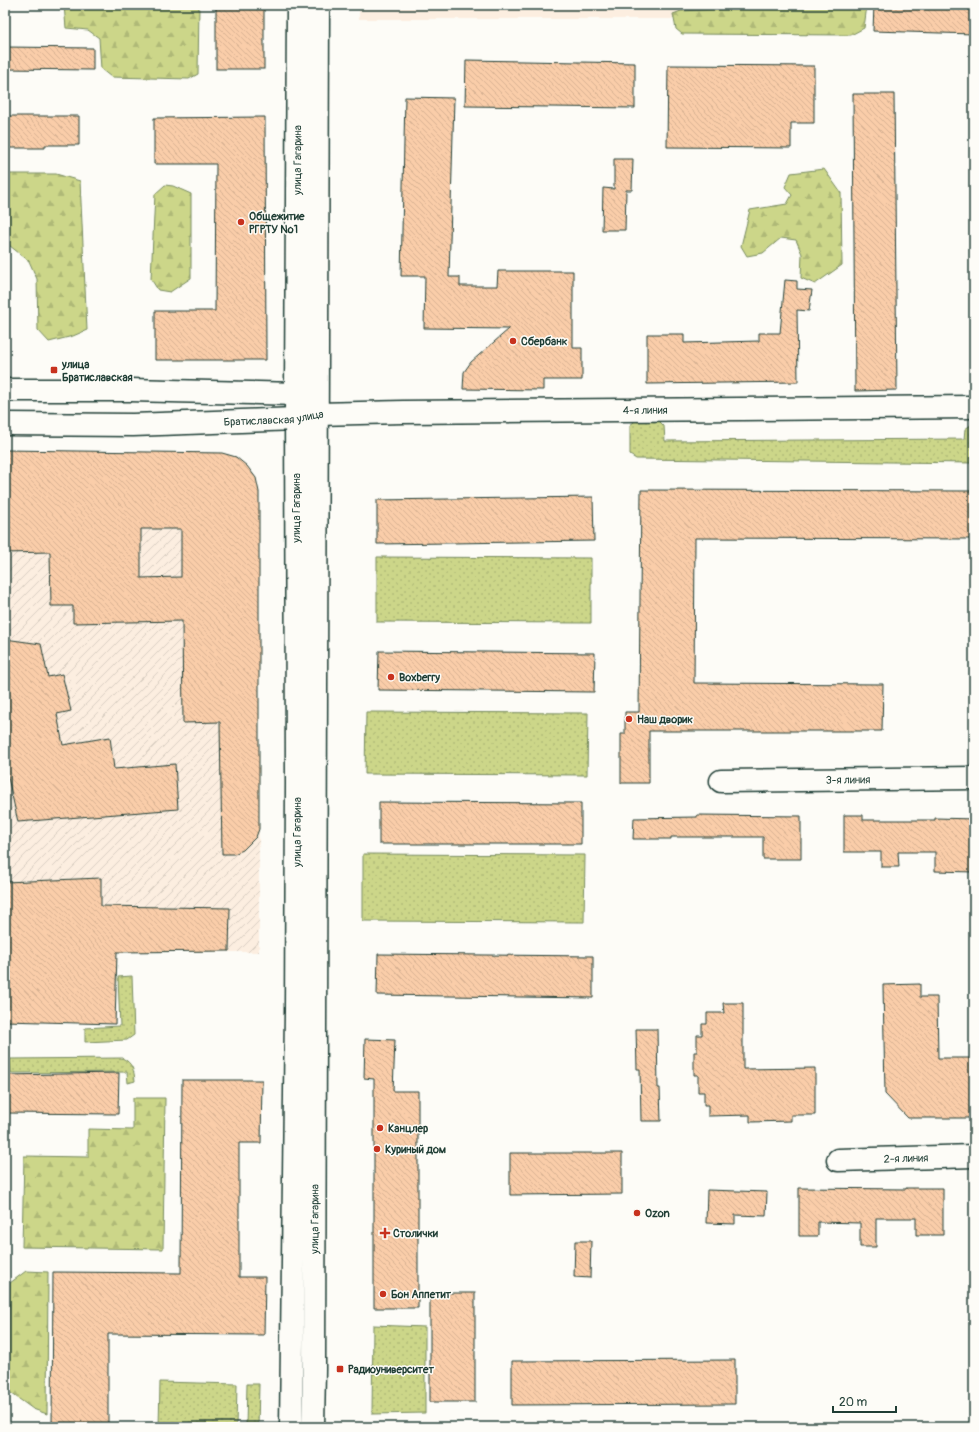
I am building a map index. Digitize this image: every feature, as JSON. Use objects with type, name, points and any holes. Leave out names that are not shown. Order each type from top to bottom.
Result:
[{"type":"main road","name":"улица Гагарина","points":[[298,5],[296,394],[297,783],[306,1011],[312,1427]]},
{"type":"main road","name":"улица Гагарина","points":[[291,1427],[306,1011],[316,550],[318,5]]},
{"type":"main road","name":"Братиславская улица","points":[[5,390],[130,390],[296,394],[317,414]]},
{"type":"main road","name":"4-я линия","points":[[317,414],[664,409],[974,407]]},
{"type":"main road","name":"Братиславская улица","points":[[5,424],[133,425],[296,419],[317,414]]},
{"type":"main road","name":"3-я линия","points":[[721,781],[974,778]]},
{"type":"main road","name":"2-я линия","points":[[838,1160],[974,1156]]},
{"type":"shaded area","points":[[359,5],[848,5],[848,19],[359,19]]},
{"type":"shaded area","points":[[5,450],[222,453],[236,457],[247,466],[256,478],[259,492],[259,952],[5,952]]},
{"type":"green space","points":[[64,5],[199,5],[198,74],[189,79],[111,77],[101,69],[99,38],[88,30],[66,28]]},
{"type":"green space","points":[[794,5],[867,5],[864,28],[851,35],[682,34],[676,29],[673,14],[681,11]]},
{"type":"green space","points":[[824,169],[841,193],[842,265],[815,284],[801,278],[802,254],[796,240],[781,238],[763,253],[747,256],[741,246],[750,210],[787,204],[792,195],[785,187],[791,173]]},
{"type":"green space","points":[[5,174],[56,174],[80,181],[87,330],[73,336],[49,342],[38,330],[37,279],[29,261],[5,242]]},
{"type":"green space","points":[[165,185],[173,186],[191,194],[191,278],[170,292],[158,290],[151,279],[155,194]]},
{"type":"green space","points":[[638,419],[658,420],[664,426],[665,441],[964,439],[965,429],[974,423],[974,463],[636,459],[630,455],[630,425]]},
{"type":"green space","points":[[377,557],[591,558],[591,623],[377,622]]},
{"type":"green space","points":[[366,712],[588,713],[587,775],[365,774]]},
{"type":"green space","points":[[363,854],[585,855],[584,922],[363,921]]},
{"type":"green space","points":[[132,976],[134,1035],[127,1040],[85,1042],[85,1028],[120,1026],[118,977]]},
{"type":"green space","points":[[122,1058],[131,1065],[135,1081],[128,1083],[127,1072],[11,1073],[10,1059]]},
{"type":"green space","points":[[133,1098],[165,1098],[163,1249],[22,1247],[24,1156],[88,1157],[88,1129],[133,1130]]},
{"type":"green space","points":[[26,1271],[48,1272],[47,1414],[33,1409],[8,1391],[10,1283]]},
{"type":"green space","points":[[373,1325],[425,1327],[425,1413],[372,1414]]},
{"type":"green space","points":[[160,1382],[237,1384],[236,1427],[159,1427]]},
{"type":"green space","points":[[247,1384],[259,1384],[258,1427],[246,1427]]},
{"type":"building","points":[[216,5],[264,5],[264,69],[216,69]]},
{"type":"building","points":[[874,5],[974,5],[974,34],[873,31]]},
{"type":"building","points":[[5,47],[93,48],[93,70],[5,69]]},
{"type":"building","points":[[466,60],[635,63],[635,108],[465,106]]},
{"type":"building","points":[[668,65],[814,66],[814,123],[791,123],[791,148],[667,147]]},
{"type":"building","points":[[853,94],[894,94],[897,390],[855,391]]},
{"type":"building","points":[[405,97],[454,98],[449,277],[460,277],[460,286],[497,286],[498,271],[573,271],[573,348],[582,348],[582,380],[543,380],[543,390],[463,389],[464,372],[471,362],[509,329],[424,328],[425,276],[401,276]]},
{"type":"building","points":[[5,116],[79,116],[79,145],[45,145],[45,148],[5,148]]},
{"type":"building","name":"Общежитие РГРТУ №1","points":[[265,117],[266,360],[155,360],[155,311],[215,311],[216,164],[154,164],[154,118]]},
{"type":"building","points":[[614,159],[633,159],[632,190],[626,190],[625,230],[602,230],[603,188],[614,189]]},
{"type":"building","points":[[785,280],[797,281],[797,289],[812,290],[809,311],[797,310],[798,382],[647,384],[647,334],[684,334],[684,343],[759,341],[759,333],[780,333]]},
{"type":"building","points":[[5,450],[222,453],[236,457],[247,466],[256,478],[259,492],[259,829],[256,837],[243,850],[234,854],[222,854],[220,722],[183,723],[182,621],[73,623],[73,606],[51,606],[50,552],[5,553]],"holes":[[[141,529],[181,529],[181,577],[141,578]]]},
{"type":"building","points":[[641,490],[974,491],[974,539],[695,538],[694,683],[883,684],[882,731],[649,731],[649,783],[621,783],[621,734],[625,734],[625,712],[639,712]]},
{"type":"building","points":[[593,497],[594,541],[377,544],[377,500]]},
{"type":"building","points":[[5,639],[41,644],[48,677],[62,674],[71,711],[57,714],[63,745],[110,737],[114,769],[175,764],[178,809],[18,822],[5,764]]},
{"type":"building","points":[[379,651],[595,653],[594,692],[378,690]]},
{"type":"building","points":[[379,802],[581,803],[581,844],[379,844]]},
{"type":"building","points":[[697,815],[801,816],[801,859],[763,859],[763,837],[671,837],[671,839],[633,839],[634,818],[697,817]]},
{"type":"building","points":[[844,815],[863,815],[863,820],[935,820],[935,818],[974,819],[974,872],[935,871],[935,852],[898,852],[899,867],[881,867],[881,852],[844,852]]},
{"type":"building","points":[[101,878],[101,906],[230,908],[229,951],[117,952],[115,1024],[5,1021],[5,882]]},
{"type":"building","points":[[378,954],[593,956],[593,998],[377,995]]},
{"type":"building","points":[[920,984],[920,997],[937,997],[938,1058],[974,1058],[974,1118],[908,1118],[885,1094],[883,985]]},
{"type":"building","points":[[723,1003],[743,1003],[743,1069],[815,1068],[815,1115],[791,1115],[791,1121],[750,1122],[750,1115],[708,1116],[708,1105],[704,1105],[704,1092],[698,1092],[698,1075],[694,1075],[694,1052],[697,1052],[697,1035],[702,1035],[702,1024],[707,1024],[707,1013],[724,1013]]},
{"type":"building","points":[[636,1029],[657,1029],[658,1088],[660,1088],[661,1121],[641,1121],[640,1069],[637,1069]]},
{"type":"building","points":[[365,1039],[395,1040],[393,1091],[418,1091],[418,1308],[374,1308],[374,1079],[364,1078]]},
{"type":"building","points":[[119,1073],[118,1114],[5,1113],[5,1075]]},
{"type":"building","points":[[182,1080],[262,1080],[261,1143],[239,1143],[239,1277],[265,1277],[264,1335],[108,1334],[108,1427],[52,1427],[53,1272],[181,1273]]},
{"type":"building","points":[[510,1153],[622,1153],[622,1194],[510,1195]]},
{"type":"building","points":[[799,1188],[943,1188],[943,1235],[916,1235],[916,1218],[876,1218],[876,1247],[860,1247],[860,1223],[818,1222],[818,1236],[799,1236]]},
{"type":"building","points":[[707,1190],[767,1192],[766,1216],[735,1215],[735,1224],[706,1223]]},
{"type":"building","points":[[575,1241],[591,1241],[590,1278],[574,1277]]},
{"type":"building","points":[[430,1293],[475,1293],[475,1402],[430,1402]]},
{"type":"building","points":[[735,1360],[735,1404],[512,1405],[512,1361]]},
{"type":"place","name":"Общежитие РГРТУ №1","points":[[241,222]]},
{"type":"place","name":"Сбербанк","points":[[513,341]]},
{"type":"place","name":"улица Братиславская","points":[[54,370]]},
{"type":"place","name":"Boxberry","points":[[391,677]]},
{"type":"place","name":"Наш дворик","points":[[629,719]]},
{"type":"place","name":"Канцлер","points":[[380,1128]]},
{"type":"place","name":"Куриный дом","points":[[377,1149]]},
{"type":"place","name":"Ozon","points":[[637,1213]]},
{"type":"place","name":"Столички","points":[[385,1233]]},
{"type":"place","name":"Бон Аппетит","points":[[383,1294]]},
{"type":"place","name":"Радиоуниверситет","points":[[340,1369]]}]
